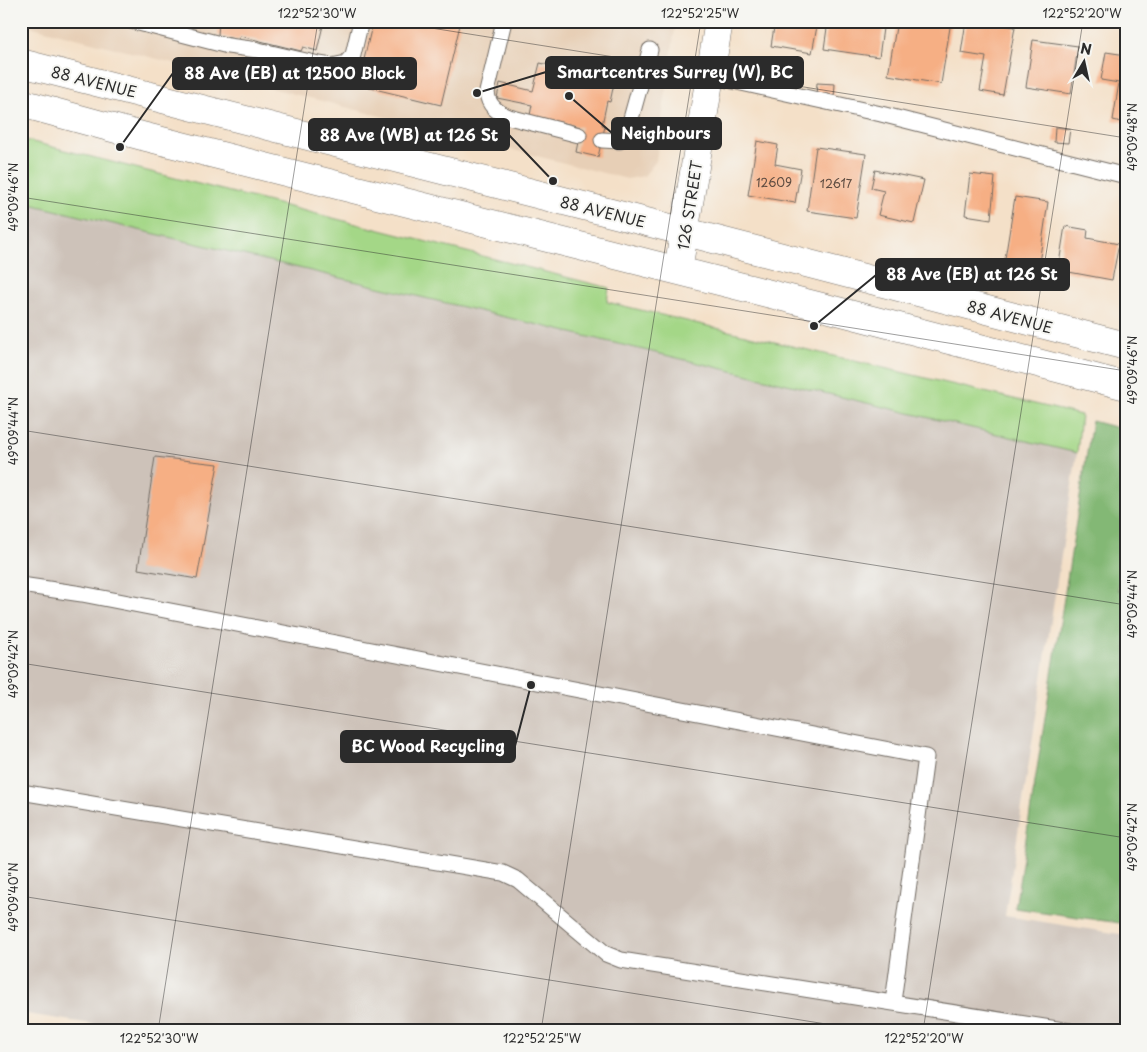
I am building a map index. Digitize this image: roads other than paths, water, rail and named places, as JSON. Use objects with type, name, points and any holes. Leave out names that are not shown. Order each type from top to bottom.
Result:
[{"type":"main road","name":"126 STREET","points":[[678,270],[686,232],[719,21]]},
{"type":"main road","name":"88 AVENUE","points":[[21,63],[1126,346]]},
{"type":"main road","points":[[21,104],[678,270],[1126,386]]},
{"type":"lane","points":[[131,21],[228,46],[258,50],[332,66],[346,63],[352,55],[361,21]]},
{"type":"lane","points":[[504,21],[488,83],[488,100],[498,112],[509,117],[580,135]]},
{"type":"lane","points":[[602,140],[620,141],[627,133],[650,50]]},
{"type":"lane","points":[[710,76],[881,114],[1126,176]]},
{"type":"lane","points":[[21,585],[82,594],[926,757],[892,1002]]},
{"type":"lane","points":[[21,792],[503,873],[518,880],[606,954],[621,960],[1070,1031]]},
{"type":"place","name":"Smartcentres Surrey (W), BC","points":[[477,93]]},
{"type":"place","name":"Neighbours","points":[[569,96]]},
{"type":"place","name":"88 Ave (EB) at 12500 Block","points":[[120,147]]},
{"type":"place","name":"88 Ave (WB) at 126 St","points":[[553,181]]},
{"type":"place","name":"88 Ave (EB) at 126 St","points":[[814,326]]},
{"type":"place","name":"BC Wood Recycling","points":[[531,685]]}]
